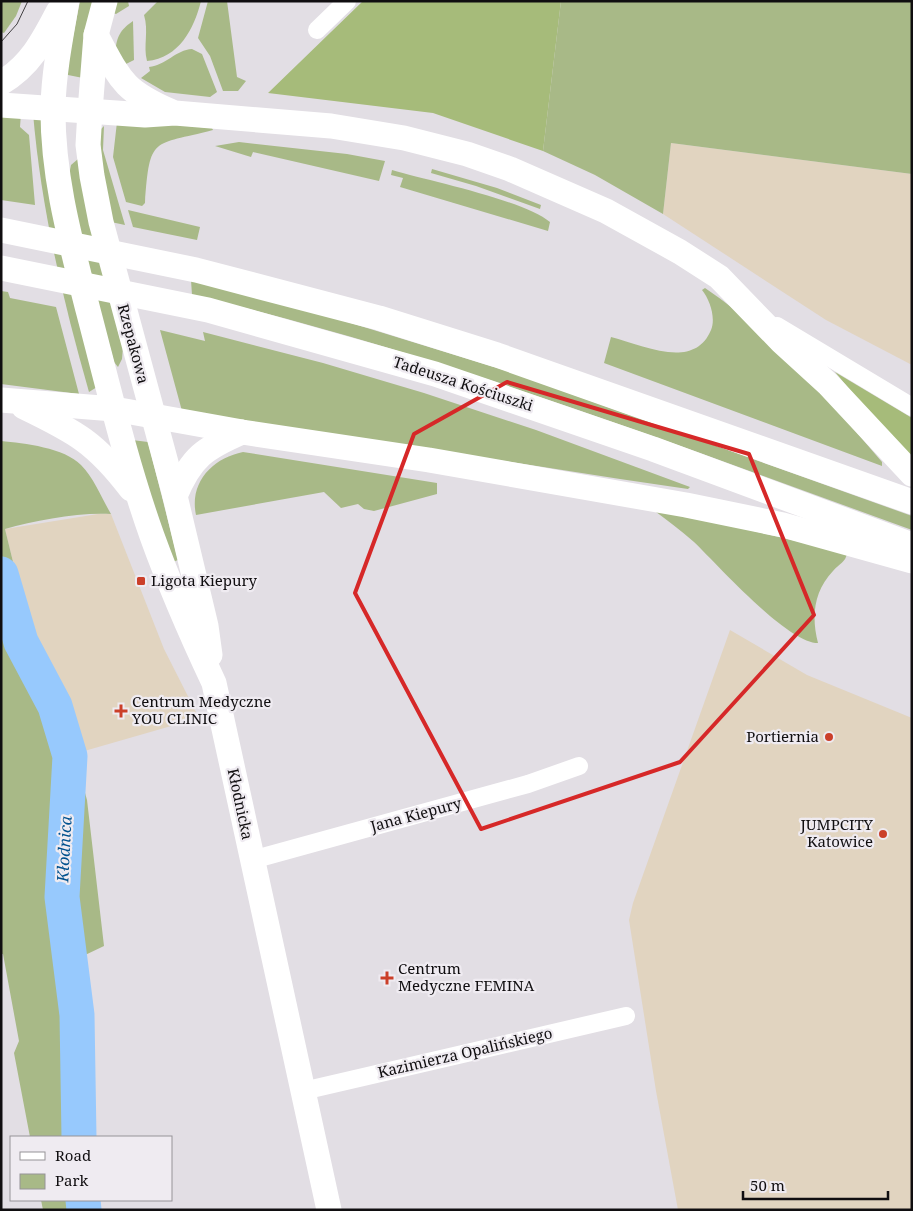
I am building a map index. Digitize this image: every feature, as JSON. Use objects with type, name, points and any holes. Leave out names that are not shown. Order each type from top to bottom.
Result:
[{"type":"main road","points":[[1,83],[33,57],[66,1]]},
{"type":"main road","points":[[66,1],[53,107],[63,212],[114,409]]},
{"type":"main road","name":"Rzepakowa","points":[[105,1],[96,35],[88,145],[101,222],[175,496],[206,626],[214,683]]},
{"type":"main road","points":[[96,35],[119,76],[129,89],[142,99],[175,113]]},
{"type":"main road","points":[[1,105],[53,107],[145,115],[175,113],[331,126],[404,138],[467,154],[510,169],[606,212],[680,252],[719,277],[756,313],[782,342],[828,384],[912,474]]},
{"type":"main road","points":[[1,230],[196,270],[361,312],[461,343],[912,502]]},
{"type":"main road","name":"Tadeusza Kościuszki","points":[[1,268],[208,310],[341,346],[543,410],[809,505],[912,545]]},
{"type":"main road","points":[[7,400],[114,409],[242,432],[429,460],[748,517],[912,561]]},
{"type":"main road","points":[[7,400],[69,428],[88,441],[111,462],[141,501]]},
{"type":"main road","name":"Kłodnicka","points":[[114,409],[141,501],[182,613],[214,683],[329,1210]]},
{"type":"main road","points":[[175,496],[182,478],[198,457],[213,445],[242,432]]},
{"type":"street","points":[[317,30],[347,1]]},
{"type":"street","points":[[756,313],[912,407]]},
{"type":"street","name":"Jana Kiepury","points":[[252,860],[528,784],[579,766]]},
{"type":"street","name":"Kazimierza Opalińskiego","points":[[303,1091],[626,1016]]},
{"type":"highlighted area","points":[[507,382],[749,454],[814,615],[680,762],[481,829],[355,593],[414,434]]},
{"type":"shaded area","points":[[671,143],[912,174],[912,365],[826,320],[663,214]]},
{"type":"shaded area","points":[[98,514],[111,514],[164,649],[199,718],[74,754],[62,710],[34,648],[5,529]]},
{"type":"shaded area","points":[[730,630],[807,675],[912,718],[912,1210],[678,1210],[656,1091],[629,920],[633,903]]},
{"type":"green space","points":[[1,1],[22,1],[16,16],[4,33],[1,32]]},
{"type":"green space","points":[[80,1],[100,1],[83,78],[66,73]]},
{"type":"green space","points":[[116,1],[128,1],[129,6],[116,14],[113,13]]},
{"type":"green space","points":[[158,1],[201,1],[194,22],[176,48],[158,59],[147,61],[144,15]]},
{"type":"green space","points":[[208,1],[227,1],[237,77],[246,81],[238,91],[223,91],[210,56],[198,38]]},
{"type":"green space","points":[[363,1],[561,1],[543,151],[433,113],[268,93]]},
{"type":"green space","points":[[561,1],[912,1],[912,174],[671,143],[663,214],[595,175],[543,151]]},
{"type":"green space","points":[[133,21],[134,60],[124,65],[115,52],[116,46],[122,31]]},
{"type":"green space","points":[[192,49],[202,54],[217,92],[210,97],[165,92],[141,78],[150,71],[149,67]]},
{"type":"green space","points":[[21,113],[20,127],[29,135],[35,205],[1,200],[1,114]]},
{"type":"green space","points":[[33,113],[41,115],[97,387],[89,392],[54,254],[41,184]]},
{"type":"green space","points":[[127,121],[212,128],[213,130],[166,142],[158,147],[149,165],[145,203],[142,206],[126,202],[113,157],[117,122]]},
{"type":"green space","points":[[104,126],[103,150],[125,225],[111,222],[104,185],[99,131]]},
{"type":"green space","points":[[239,142],[347,154],[385,161],[379,181],[253,152],[251,157],[215,146]]},
{"type":"green space","points":[[78,159],[123,347],[122,359],[118,367],[114,362],[73,212],[69,175],[71,165]]},
{"type":"green space","points":[[432,169],[497,188],[541,205],[540,209],[476,186],[431,173]]},
{"type":"green space","points":[[392,170],[520,206],[550,222],[548,231],[400,187],[403,178],[391,175]]},
{"type":"green space","points":[[128,210],[200,227],[197,240],[133,227]]},
{"type":"green space","points":[[191,280],[341,320],[507,371],[912,516],[912,530],[644,433],[465,372],[284,318],[192,295]]},
{"type":"green space","points":[[705,288],[754,326],[799,369],[842,415],[882,462],[882,466],[604,363],[611,337],[667,352],[693,350],[703,342],[711,330],[713,320],[710,304],[702,290]]},
{"type":"green space","points":[[1,291],[8,292],[10,298],[56,307],[79,394],[1,384]]},
{"type":"green space","points":[[160,330],[205,341],[203,332],[323,363],[424,393],[536,430],[690,487],[688,489],[620,479],[182,411]]},
{"type":"green space","points":[[835,372],[912,418],[912,464]]},
{"type":"green space","points":[[132,440],[148,442],[178,560],[173,562]]},
{"type":"green space","points":[[1,441],[44,447],[74,459],[90,476],[111,514],[58,517],[5,529],[34,648],[62,710],[87,800],[104,946],[83,956],[95,1075],[92,1136],[30,1136],[14,1053],[19,1041],[3,954],[1,954]]},
{"type":"green space","points":[[243,452],[437,483],[437,494],[374,511],[364,509],[358,504],[341,508],[324,492],[196,515],[196,492],[206,473],[222,460]]},
{"type":"green space","points":[[648,506],[847,553],[844,561],[827,579],[818,595],[815,623],[818,643],[805,640],[771,617],[694,542]]},
{"type":"green space","points":[[41,1201],[92,1201],[93,1210],[43,1210]]},
{"type":"waterway","name":"Kłodnica","points":[[1,574],[21,642],[55,706],[70,756],[62,897],[77,1015],[79,1136]]},
{"type":"waterway","name":"Kłodnica","points":[[83,1201],[84,1210]]},
{"type":"tram line","points":[[1,42],[17,24],[28,1]]},
{"type":"place","name":"Ligota Kiepury","points":[[141,581]]},
{"type":"place","name":"Centrum Medyczne YOU CLINIC","points":[[121,711]]},
{"type":"place","name":"Portiernia","points":[[829,737]]},
{"type":"place","name":"JUMPCITY Katowice","points":[[883,834]]},
{"type":"place","name":"Centrum Medyczne FEMINA","points":[[387,978]]}]
